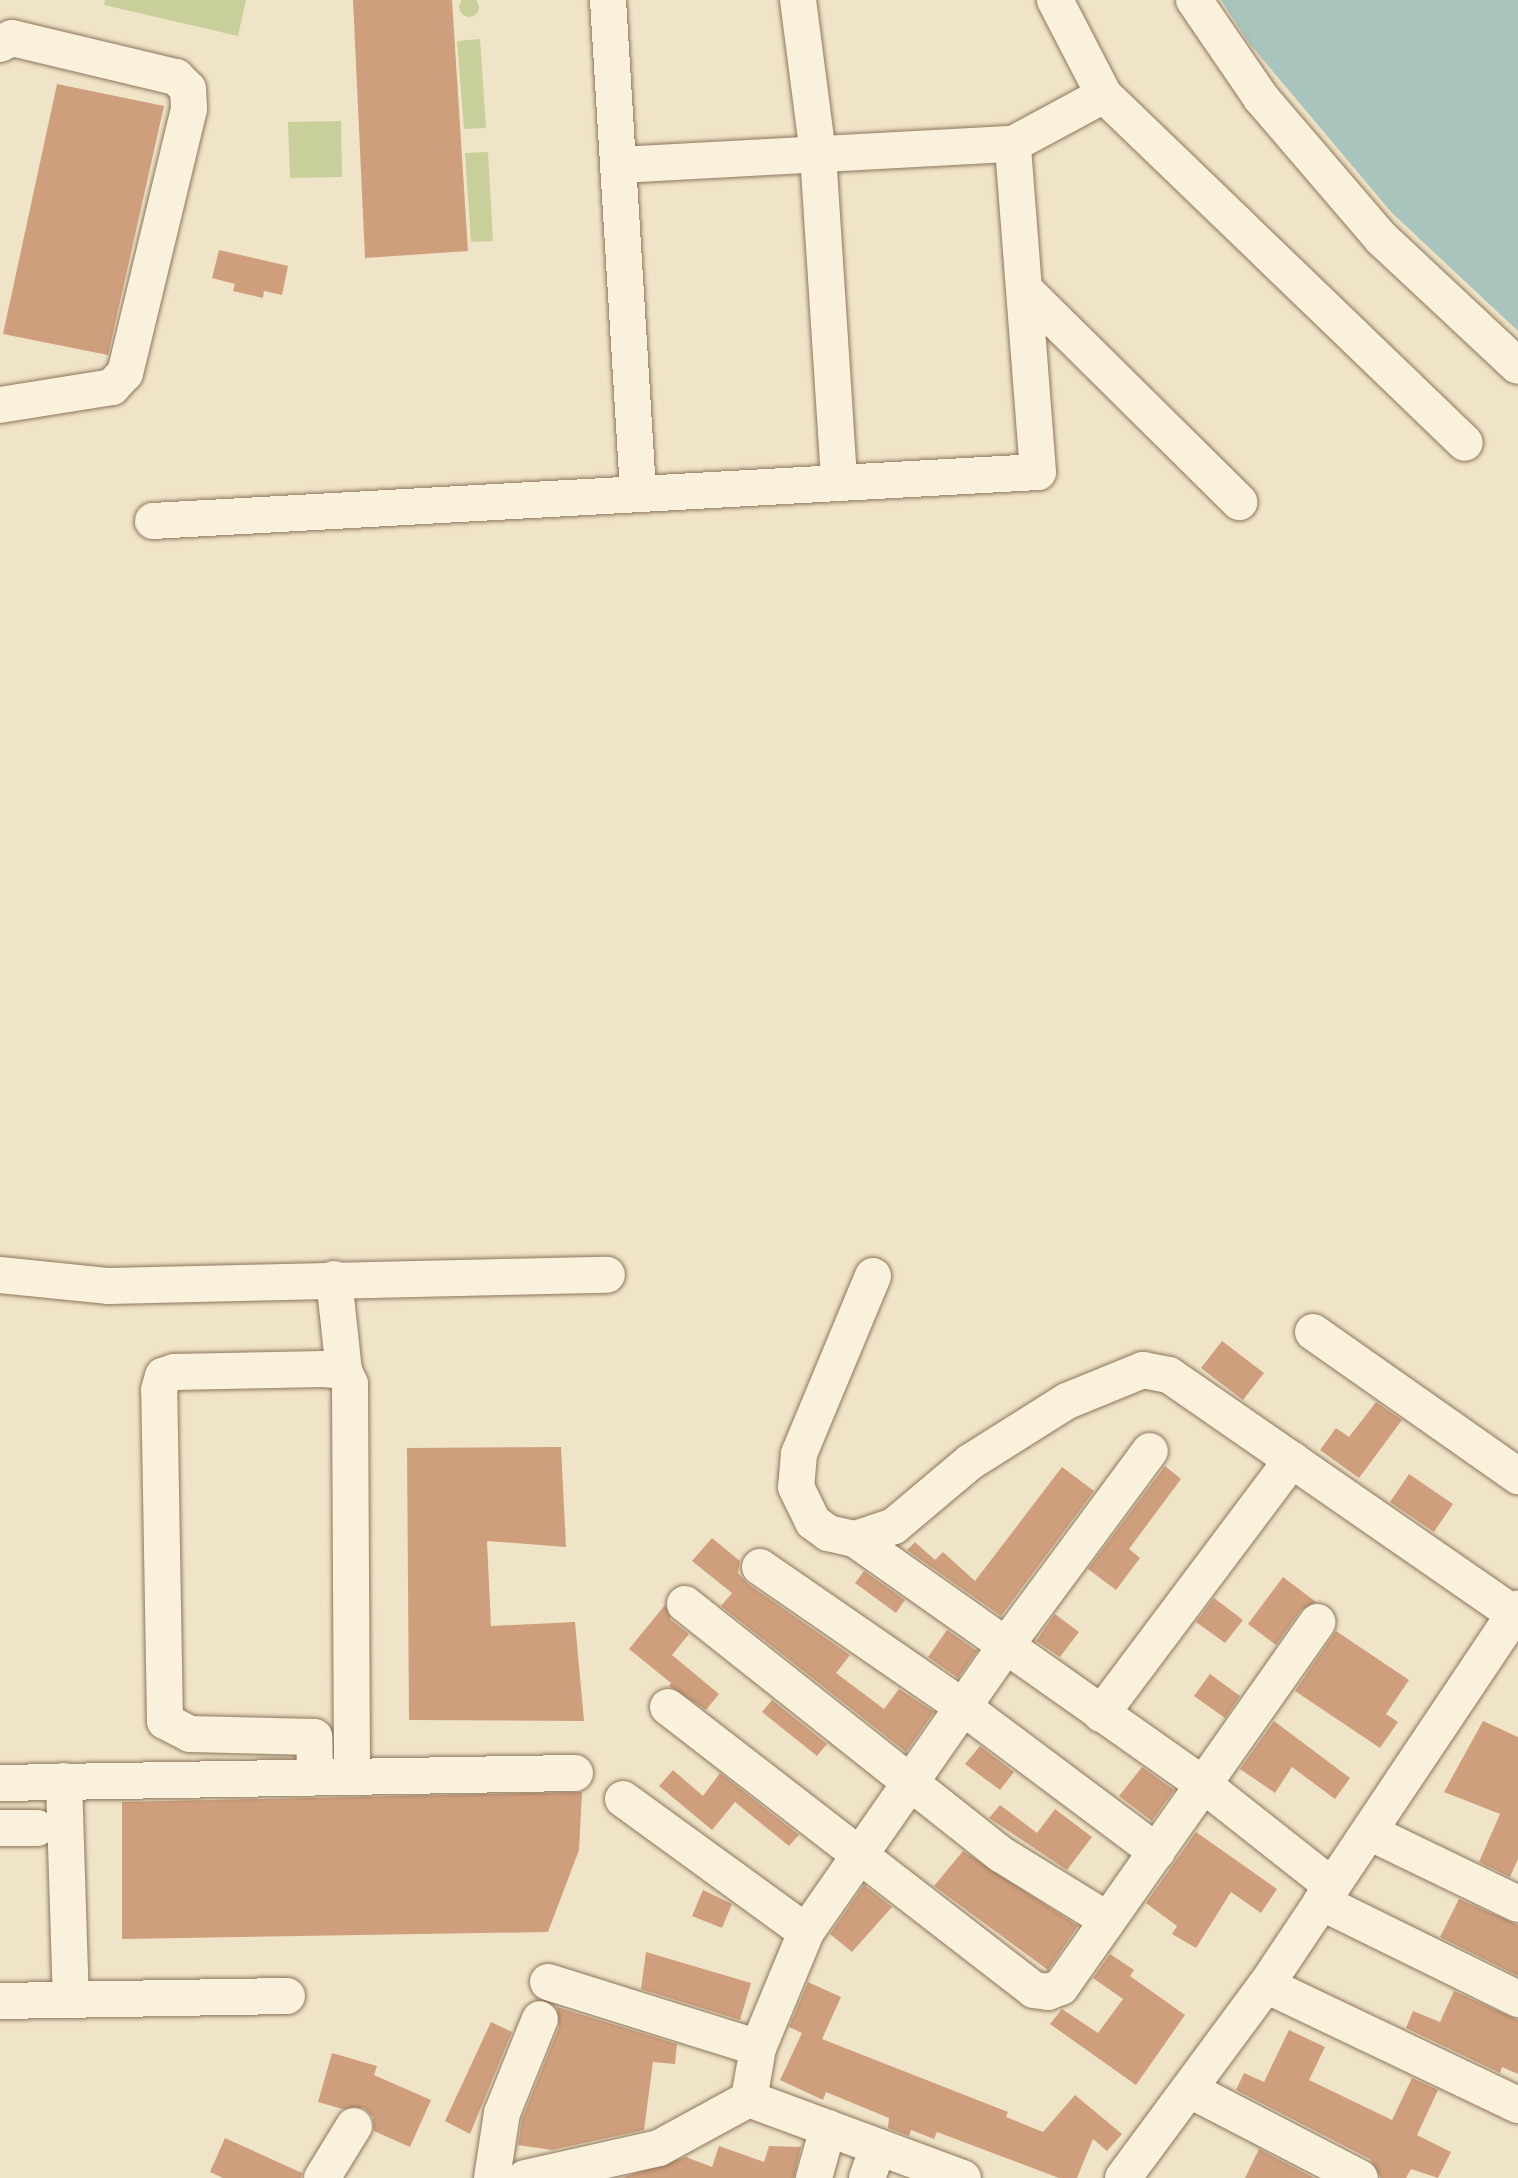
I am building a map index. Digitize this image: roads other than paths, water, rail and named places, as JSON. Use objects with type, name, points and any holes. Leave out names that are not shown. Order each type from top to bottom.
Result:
[{"type":"street","points":[[608,0],[638,494]]},
{"type":"street","points":[[798,0],[818,154],[839,483]]},
{"type":"street","points":[[1055,0],[1104,95],[1465,443]]},
{"type":"street","points":[[1194,0],[1261,98],[1381,238],[1518,366]]},
{"type":"street","points":[[0,44],[12,38],[176,77],[188,89],[189,109],[125,373],[112,387],[0,405]]},
{"type":"street","points":[[619,165],[1013,144],[1104,95]]},
{"type":"street","points":[[153,521],[1038,472],[1013,144]]},
{"type":"street","points":[[1024,289],[1239,502]]},
{"type":"street","points":[[0,1275],[109,1286],[607,1275]]},
{"type":"street","points":[[873,1276],[799,1454],[796,1487],[813,1522],[828,1533],[855,1539],[1204,1785],[1327,1894],[1518,1999]]},
{"type":"street","points":[[315,1776],[332,1736],[355,1710],[350,1384],[344,1371],[334,1279]]},
{"type":"street","points":[[1313,1332],[1518,1476]]},
{"type":"street","points":[[855,1539],[894,1526],[970,1462],[1067,1401],[1143,1370],[1169,1375],[1516,1611],[1136,2174]]},
{"type":"street","points":[[332,1736],[190,1734],[165,1721],[159,1390],[163,1376],[174,1372],[344,1371]]},
{"type":"street","points":[[525,2178],[652,2163],[749,2099],[758,2048],[806,1932],[1007,1644],[1150,1451]]},
{"type":"street","points":[[1101,1714],[1292,1460]]},
{"type":"street","points":[[760,1567],[963,1707],[1157,1852]]},
{"type":"street","points":[[685,1604],[1002,1855],[1106,1919]]},
{"type":"street","points":[[668,1707],[1034,1990],[1061,1987],[1318,1622]]},
{"type":"street","points":[[332,1736],[352,1775]]},
{"type":"street","points":[[0,1783],[575,1773]]},
{"type":"street","points":[[64,1781],[71,2000]]},
{"type":"street","points":[[623,1799],[806,1932]]},
{"type":"street","points":[[0,1828],[37,1828]]},
{"type":"street","points":[[1369,1832],[1518,1904]]},
{"type":"street","points":[[548,1982],[758,2048]]},
{"type":"street","points":[[1266,1985],[1518,2105]]},
{"type":"street","points":[[0,2001],[287,1996]]},
{"type":"street","points":[[492,2178],[502,2113],[540,2019]]},
{"type":"street","points":[[1192,2091],[1360,2178]]},
{"type":"street","points":[[749,2099],[828,2128],[872,2162],[940,2174]]},
{"type":"street","points":[[330,2175],[354,2126]]},
{"type":"street","points":[[814,2178],[828,2128]]},
{"type":"water","points":[[1221,0],[1518,0],[1518,331],[1392,213],[1249,43]]}]
